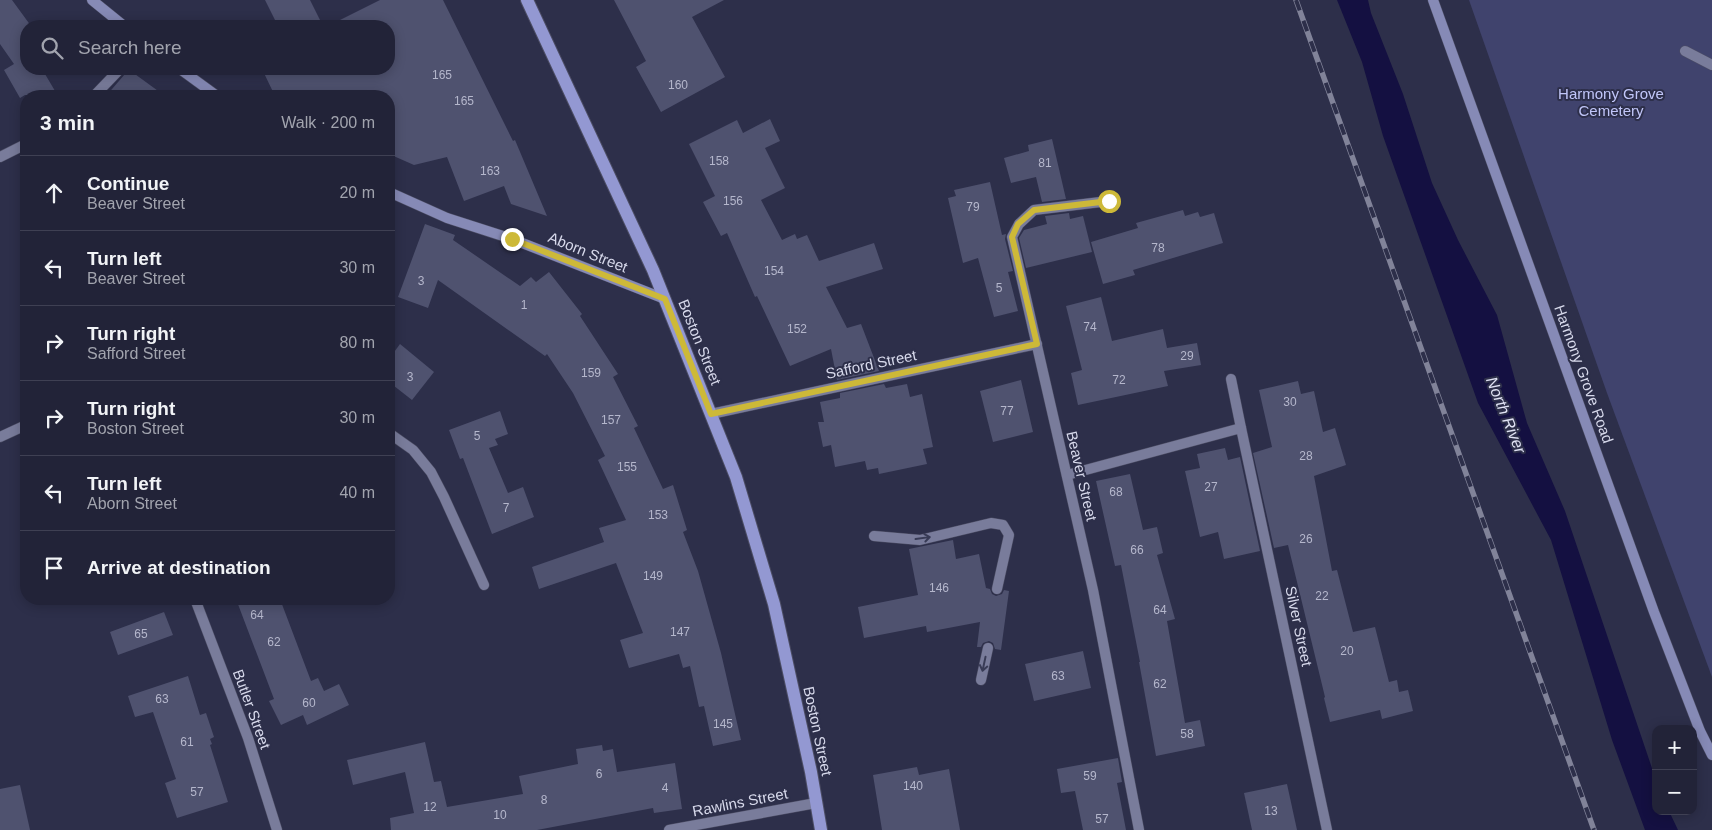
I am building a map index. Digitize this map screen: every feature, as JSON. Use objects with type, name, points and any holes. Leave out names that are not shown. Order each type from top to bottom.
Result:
[{"type":"main road","name":"Boston Street","points":[[527,0],[654,270],[736,477],[774,604],[811,772],[820,830]]},
{"type":"street","points":[[92,0],[117,20]]},
{"type":"street","name":"Harmony Grove Road","points":[[1432,0],[1654,612],[1700,732],[1712,755]]},
{"type":"street","points":[[1685,51],[1712,64]]},
{"type":"street","points":[[100,90],[114,75]]},
{"type":"street","points":[[188,75],[209,90]]},
{"type":"street","points":[[0,157],[20,147]]},
{"type":"street","name":"Aborn Street","points":[[395,195],[447,218],[512,239],[665,299]]},
{"type":"street","name":"Beaver Street","points":[[1109,201],[1034,210],[1018,224],[1012,237],[1093,590],[1139,830]]},
{"type":"street","name":"Safford Street","points":[[711,414],[1037,344]]},
{"type":"street","name":"Silver Street","points":[[1230,379],[1327,830]]},
{"type":"street","points":[[1066,475],[1241,428]]},
{"type":"street","points":[[0,437],[20,429]]},
{"type":"street","points":[[395,437],[413,450],[430,472],[444,497],[484,585]]},
{"type":"street","points":[[874,536],[920,540],[991,523],[1003,525],[1009,535],[997,589]]},
{"type":"street","name":"Butler Street","points":[[197,605],[248,738],[277,830]]},
{"type":"street","points":[[981,680],[988,648]]},
{"type":"street","name":"Rawlins Street","points":[[669,830],[816,803]]},
{"type":"green space","name":"Harmony Grove Cemetery","points":[[1469,0],[1712,0],[1712,677],[1607,393]]},
{"type":"water","name":"North River","points":[[1337,0],[1368,0],[1371,13],[1403,94],[1432,183],[1458,240],[1497,315],[1527,423],[1565,511],[1652,768],[1652,815],[1671,815],[1678,830],[1645,830],[1612,740],[1551,540],[1478,403],[1383,136],[1362,62]]},
{"type":"building","points":[[0,0],[12,0],[27,20],[20,20],[20,75],[46,75],[54,90],[20,90],[20,98],[4,70],[14,64],[0,44]]},
{"type":"building","points":[[265,0],[310,0],[320,20],[275,20]]},
{"type":"building","points":[[380,0],[443,0],[513,141],[515,140],[547,216],[511,204],[504,186],[464,201],[447,157],[414,165],[395,157],[395,90],[272,90],[265,75],[395,75],[395,20],[340,20]]},
{"type":"building","points":[[614,0],[724,0],[692,17],[725,77],[661,112],[636,67],[646,61]]},
{"type":"building","points":[[124,75],[136,75],[157,90],[111,90]]},
{"type":"building","points":[[770,119],[780,141],[765,148],[785,188],[761,200],[782,240],[795,234],[797,239],[807,235],[819,261],[874,243],[883,269],[826,287],[847,328],[861,324],[879,371],[837,380],[831,349],[790,366],[757,296],[755,297],[727,233],[721,236],[703,202],[715,196],[689,144],[737,120],[743,133]]},
{"type":"building","points":[[1052,139],[1066,199],[1042,202],[1036,177],[1011,183],[1004,158],[1029,151],[1028,145]]},
{"type":"building","points":[[990,182],[1002,235],[1006,234],[1005,239],[1013,271],[1008,272],[1018,311],[994,317],[978,258],[963,263],[948,198],[956,196],[954,190]]},
{"type":"building","points":[[1183,210],[1185,216],[1198,212],[1200,217],[1214,213],[1223,243],[1133,270],[1135,275],[1103,284],[1091,242],[1138,228],[1136,223]]},
{"type":"building","points":[[1069,213],[1070,219],[1083,216],[1092,252],[1026,268],[1019,238],[1024,230],[1047,224],[1045,216]]},
{"type":"building","points":[[425,224],[455,235],[453,240],[520,286],[531,277],[536,282],[549,272],[582,314],[580,316],[618,374],[613,377],[638,426],[634,428],[663,489],[673,485],[687,530],[683,532],[698,571],[721,653],[741,740],[713,746],[704,706],[699,707],[690,666],[683,668],[679,654],[629,668],[620,640],[643,633],[616,563],[539,589],[532,567],[604,542],[599,528],[626,520],[598,460],[605,456],[573,393],[547,354],[545,356],[438,280],[428,308],[398,297]]},
{"type":"building","points":[[1101,297],[1112,341],[1163,329],[1167,348],[1197,343],[1201,365],[1164,371],[1168,386],[1078,405],[1071,373],[1082,370],[1066,306]]},
{"type":"building","points":[[400,344],[434,372],[412,400],[395,387],[395,351]]},
{"type":"building","points":[[1021,380],[1033,432],[993,442],[980,391]]},
{"type":"building","points":[[1298,381],[1301,394],[1314,391],[1323,432],[1335,428],[1346,465],[1314,476],[1332,571],[1337,570],[1353,632],[1375,627],[1389,682],[1397,680],[1399,692],[1408,690],[1413,711],[1382,719],[1380,710],[1330,722],[1288,545],[1274,548],[1253,453],[1272,447],[1259,390]]},
{"type":"building","points":[[884,384],[886,388],[907,384],[910,397],[922,394],[933,447],[923,449],[927,464],[879,474],[878,468],[867,470],[865,461],[835,467],[831,445],[823,447],[818,422],[824,422],[820,402],[840,398],[840,393]]},
{"type":"building","points":[[500,411],[508,434],[495,439],[498,445],[489,448],[508,493],[523,487],[534,517],[492,534],[463,458],[460,459],[449,430]]},
{"type":"building","points":[[1225,448],[1228,460],[1240,457],[1260,551],[1224,559],[1218,532],[1200,537],[1185,471],[1200,468],[1197,454]]},
{"type":"building","points":[[1130,474],[1143,530],[1157,527],[1163,553],[1157,555],[1175,619],[1167,621],[1185,723],[1200,720],[1205,746],[1156,756],[1121,565],[1115,566],[1096,481]]},
{"type":"building","points":[[953,540],[956,559],[979,554],[986,588],[990,589],[992,594],[996,596],[1002,594],[1004,590],[1009,591],[1001,650],[995,649],[993,643],[989,641],[983,643],[981,647],[977,647],[980,622],[927,632],[926,626],[864,638],[858,607],[918,595],[909,549]]},
{"type":"building","points":[[238,605],[282,605],[311,681],[318,678],[324,691],[339,684],[349,705],[307,725],[303,715],[281,725],[269,701],[274,699]]},
{"type":"building","points":[[164,612],[173,635],[118,655],[110,632]]},
{"type":"building","points":[[1083,651],[1091,688],[1034,701],[1025,664]]},
{"type":"building","points":[[188,676],[200,715],[206,713],[214,737],[210,739],[212,744],[210,745],[228,802],[177,818],[165,783],[176,779],[153,712],[135,717],[128,696]]},
{"type":"building","points":[[425,742],[434,782],[441,781],[447,807],[523,794],[519,776],[578,764],[576,749],[602,745],[603,751],[613,749],[617,772],[675,763],[682,809],[654,813],[653,808],[537,830],[391,830],[390,818],[414,813],[405,772],[353,785],[347,760]]},
{"type":"building","points":[[1118,758],[1122,782],[1117,783],[1126,830],[1083,830],[1075,791],[1061,793],[1057,769]]},
{"type":"building","points":[[917,767],[919,775],[949,769],[960,830],[882,830],[873,775]]},
{"type":"building","points":[[1287,784],[1297,830],[1252,830],[1244,793]]},
{"type":"building","points":[[20,785],[30,830],[0,830],[0,789]]},
{"type":"railway","points":[[1296,0],[1594,830]]},
{"type":"route","points":[[512,239],[665,299],[711,414],[1037,344],[1012,237],[1018,224],[1034,210],[1109,201]]}]
